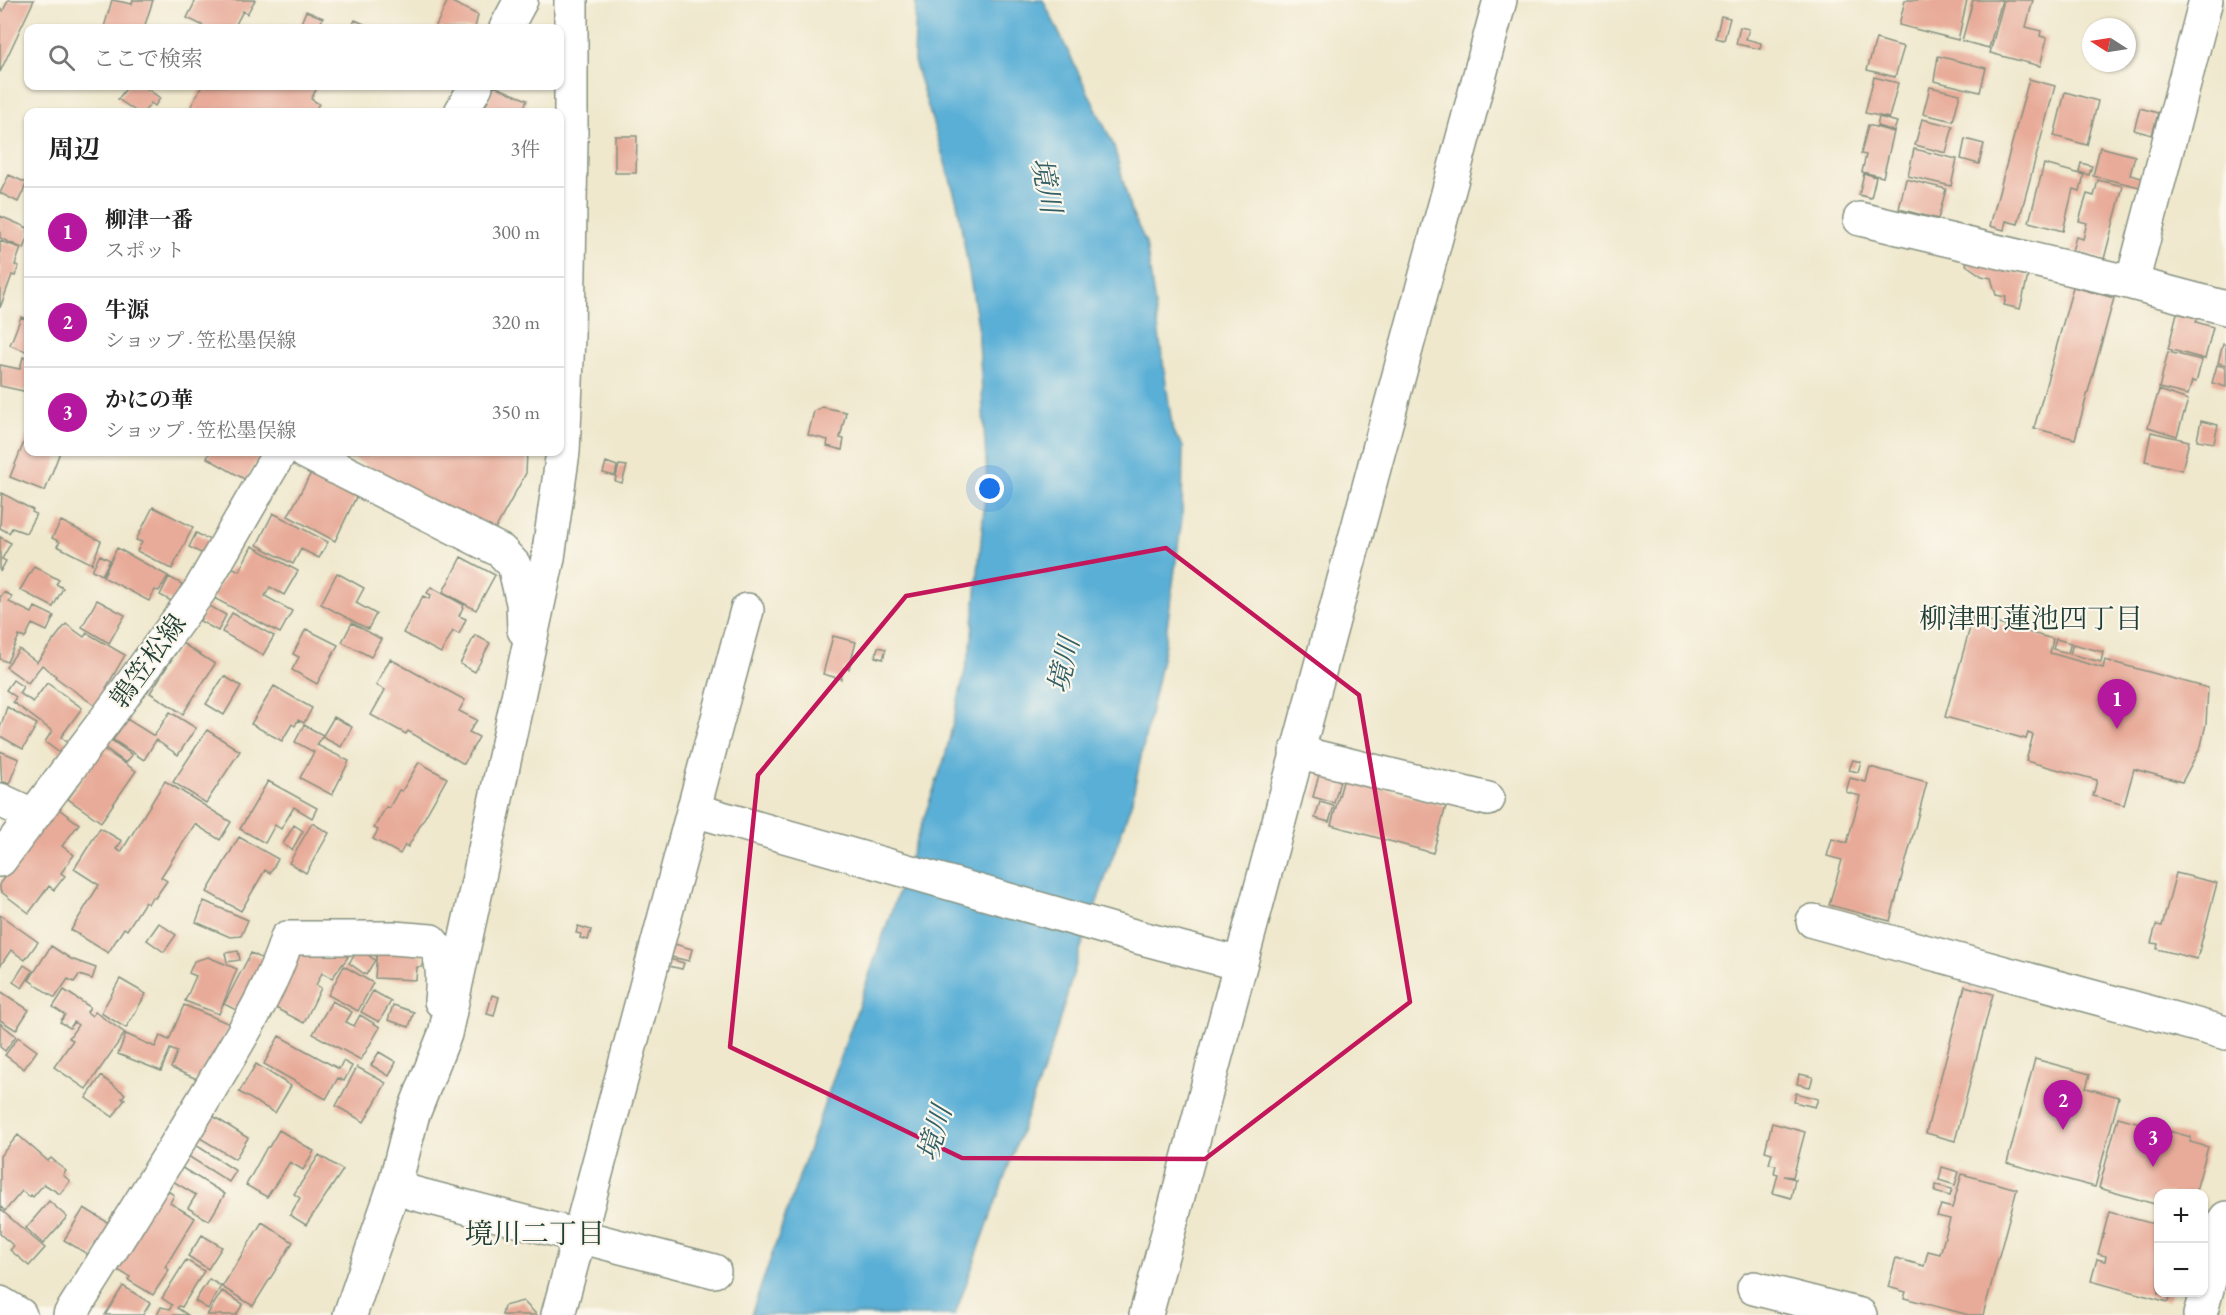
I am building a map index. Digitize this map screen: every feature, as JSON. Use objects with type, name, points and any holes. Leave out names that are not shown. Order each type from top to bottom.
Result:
[{"type":"street","points":[[508,24],[521,0]]},
{"type":"street","points":[[564,429],[572,140],[571,0]]},
{"type":"street","points":[[1146,1315],[1500,0]]},
{"type":"street","points":[[2132,283],[2206,0]]},
{"type":"street","points":[[463,108],[474,90]]},
{"type":"street","points":[[1860,219],[2132,283],[2226,308]]},
{"type":"street","name":"鶉笠松線","points":[[0,860],[200,590],[278,456]]},
{"type":"street","points":[[313,456],[501,551],[514,565],[523,603],[524,633],[529,644]]},
{"type":"street","points":[[350,1315],[395,1184],[412,1117],[445,1034],[548,558],[562,456]]},
{"type":"street","points":[[558,1315],[747,610]]},
{"type":"street","points":[[1296,752],[1488,799]]},
{"type":"street","points":[[0,800],[32,815]]},
{"type":"street","points":[[694,810],[1134,936],[1240,964]]},
{"type":"street","points":[[1813,921],[2226,1033]]},
{"type":"street","points":[[70,1315],[172,1153],[243,1034],[282,955],[287,938],[393,938],[430,941],[438,949],[443,979],[440,1025],[445,1034]]},
{"type":"street","points":[[395,1184],[412,1193],[714,1271]]},
{"type":"street","points":[[2200,1315],[2226,1218]]},
{"type":"street","points":[[1754,1288],[1860,1315]]},
{"type":"street","points":[[0,1303],[20,1315]]},
{"type":"highlighted area","points":[[1166,548],[1359,695],[1410,1002],[1205,1159],[962,1158],[730,1047],[758,775],[906,596]]},
{"type":"water","name":"境川","points":[[916,0],[1043,0],[1114,146],[1131,211],[1146,243],[1173,432],[1183,446],[1182,518],[1164,649],[1131,804],[1080,951],[1052,1046],[955,1315],[751,1315],[945,757],[971,645],[987,478],[978,325],[957,202],[914,61]]},
{"type":"building","points":[[8,0],[34,0],[0,72],[0,9],[3,11]]},
{"type":"building","points":[[112,0],[132,4],[133,0],[153,0],[145,24],[105,24]]},
{"type":"building","points":[[196,0],[255,0],[247,14],[243,11],[236,24],[200,24],[187,18]]},
{"type":"building","points":[[448,0],[478,15],[476,24],[437,24]]},
{"type":"building","points":[[1905,0],[1967,0],[1958,40],[1899,25]]},
{"type":"building","points":[[1973,0],[2002,0],[1989,48],[1962,41]]},
{"type":"building","points":[[2004,0],[2033,0],[2026,27],[2041,31],[2040,36],[2047,38],[2040,66],[1990,53]]},
{"type":"building","points":[[306,11],[323,18],[320,24],[301,24]]},
{"type":"building","points":[[1721,16],[1730,18],[1724,40],[1716,38]]},
{"type":"building","points":[[1740,27],[1749,29],[1746,39],[1761,43],[1760,49],[1736,44]]},
{"type":"building","points":[[1876,39],[1904,47],[1895,77],[1867,70]]},
{"type":"building","points":[[1938,56],[1986,68],[1980,92],[1934,81]]},
{"type":"building","points":[[1874,77],[1898,83],[1889,118],[1865,113]]},
{"type":"building","points":[[2029,79],[2055,86],[2018,224],[2006,221],[2004,230],[1990,226]]},
{"type":"building","points":[[1930,87],[1960,94],[1953,121],[1923,114]]},
{"type":"building","points":[[125,90],[149,90],[160,98],[155,106],[151,103],[147,108],[131,108],[118,99]]},
{"type":"building","points":[[200,90],[316,90],[311,99],[319,104],[316,108],[190,108]]},
{"type":"building","points":[[492,90],[503,90],[527,100],[524,108],[485,108]]},
{"type":"building","points":[[2065,92],[2098,101],[2087,145],[2054,136]]},
{"type":"building","points":[[2140,108],[2158,113],[2152,135],[2134,130]]},
{"type":"building","points":[[1879,117],[1897,122],[1894,131],[1877,126]]},
{"type":"building","points":[[1922,119],[1953,126],[1946,153],[1915,145]]},
{"type":"building","points":[[1868,125],[1894,132],[1883,177],[1862,172],[1866,155],[1861,154]]},
{"type":"building","points":[[615,136],[637,136],[636,173],[615,173]]},
{"type":"building","points":[[1965,139],[1984,144],[1979,164],[1961,159]]},
{"type":"building","points":[[2100,147],[2135,156],[2130,175],[2146,179],[2144,188],[2093,176]]},
{"type":"building","points":[[1914,149],[1957,159],[1951,186],[1908,176]]},
{"type":"building","points":[[2081,163],[2092,166],[2089,175],[2079,172]]},
{"type":"building","points":[[2044,164],[2084,175],[2080,191],[2073,189],[2063,231],[2029,222]]},
{"type":"building","points":[[1864,173],[1876,177],[1871,198],[1859,195]]},
{"type":"building","points":[[9,175],[24,182],[24,189],[18,202],[0,193]]},
{"type":"building","points":[[1906,179],[1946,189],[1938,219],[1899,209]]},
{"type":"building","points":[[2098,180],[2123,186],[2104,259],[2072,251],[2076,237],[2083,239],[2087,223],[2079,221],[2087,194],[2094,196]]},
{"type":"building","points":[[0,216],[24,226],[24,249],[0,238]]},
{"type":"building","points":[[0,241],[21,248],[15,265],[19,266],[15,276],[12,275],[0,308]]},
{"type":"building","points":[[1967,261],[2028,276],[2020,309],[2004,305],[2006,297],[1996,295],[1991,278],[1982,276],[1966,265]]},
{"type":"building","points":[[2073,287],[2114,298],[2075,439],[2034,428]]},
{"type":"building","points":[[2177,313],[2198,318],[2196,322],[2213,327],[2205,359],[2168,349]]},
{"type":"building","points":[[21,317],[24,318],[24,350],[10,345]]},
{"type":"building","points":[[2223,344],[2226,345],[2226,365],[2218,363]]},
{"type":"building","points":[[2168,352],[2202,360],[2196,382],[2192,381],[2188,395],[2159,388]]},
{"type":"building","points":[[23,357],[24,391],[0,386],[0,365],[20,369]]},
{"type":"building","points":[[2217,365],[2226,367],[2226,387],[2212,383]]},
{"type":"building","points":[[2159,390],[2188,400],[2177,436],[2148,427]]},
{"type":"building","points":[[822,407],[846,412],[840,438],[844,439],[842,450],[827,446],[828,440],[808,435],[814,411]]},
{"type":"building","points":[[2201,421],[2218,425],[2214,443],[2197,440]]},
{"type":"building","points":[[2151,432],[2189,441],[2182,470],[2145,461]]},
{"type":"building","points":[[24,442],[24,456],[58,456],[45,491],[10,477]]},
{"type":"building","points":[[208,456],[260,456],[246,480],[207,458]]},
{"type":"building","points":[[348,456],[527,456],[526,473],[492,535]]},
{"type":"building","points":[[606,462],[617,466],[615,476],[603,473]]},
{"type":"building","points":[[619,465],[627,466],[622,483],[615,481]]},
{"type":"building","points":[[311,473],[356,497],[335,541],[288,516]]},
{"type":"building","points":[[2,493],[33,510],[32,512],[36,514],[26,533],[12,528],[9,533],[0,528]]},
{"type":"building","points":[[153,507],[193,527],[172,569],[137,551],[142,542],[136,540]]},
{"type":"building","points":[[273,513],[328,542],[319,558],[301,549],[293,564],[257,545]]},
{"type":"building","points":[[61,521],[101,541],[92,564],[57,546],[60,542],[52,538]]},
{"type":"building","points":[[196,533],[210,540],[203,554],[189,547]]},
{"type":"building","points":[[0,537],[11,543],[2,559],[6,561],[0,572]]},
{"type":"building","points":[[252,546],[298,571],[284,595],[270,587],[265,596],[292,611],[280,633],[212,597],[232,567],[239,571]]},
{"type":"building","points":[[117,548],[168,576],[159,591],[155,590],[149,601],[103,577]]},
{"type":"building","points":[[100,555],[110,560],[102,575],[92,570]]},
{"type":"building","points":[[461,557],[495,575],[476,610],[443,592]]},
{"type":"building","points":[[34,566],[59,580],[56,584],[63,588],[53,607],[20,590]]},
{"type":"building","points":[[337,573],[364,588],[356,603],[376,614],[368,629],[321,604]]},
{"type":"building","points":[[169,577],[182,584],[173,602],[160,595]]},
{"type":"building","points":[[431,587],[464,605],[459,616],[466,619],[459,634],[453,631],[441,653],[403,633],[423,596],[429,599],[431,595],[427,593]]},
{"type":"building","points":[[4,592],[12,596],[9,602],[32,613],[35,607],[54,616],[47,631],[32,624],[25,638],[19,636],[7,662],[0,659],[0,597]]},
{"type":"building","points":[[97,600],[125,615],[109,643],[82,627]]},
{"type":"building","points":[[208,605],[226,615],[218,631],[200,621]]},
{"type":"building","points":[[232,613],[274,636],[263,655],[222,632]]},
{"type":"building","points":[[1973,617],[2053,639],[2050,653],[2103,668],[2105,660],[2208,688],[2206,724],[2201,746],[2182,782],[2134,769],[2124,805],[2093,796],[2097,780],[2026,761],[2033,735],[2028,733],[2026,739],[1945,717]]},
{"type":"building","points":[[352,623],[381,639],[371,657],[342,642]]},
{"type":"building","points":[[66,624],[84,637],[87,633],[125,655],[106,688],[109,690],[97,707],[42,665],[28,683],[6,667],[19,649],[37,662]]},
{"type":"building","points":[[306,629],[338,645],[317,684],[292,670],[299,657],[293,654]]},
{"type":"building","points":[[475,635],[490,643],[475,672],[460,664]]},
{"type":"building","points":[[833,636],[856,642],[849,669],[844,668],[841,679],[823,674]]},
{"type":"building","points":[[2056,639],[2071,643],[2068,653],[2053,649]]},
{"type":"building","points":[[182,643],[215,664],[183,714],[150,693]]},
{"type":"building","points":[[2073,644],[2103,652],[2101,662],[2070,654]]},
{"type":"building","points":[[878,647],[886,649],[883,659],[875,657]]},
{"type":"building","points":[[390,659],[465,700],[459,711],[477,720],[469,732],[479,737],[464,764],[408,731],[406,734],[371,715],[385,690],[376,685]]},
{"type":"building","points":[[224,676],[241,686],[224,715],[206,704]]},
{"type":"building","points":[[13,680],[23,687],[19,693],[33,702],[47,683],[82,708],[61,737],[68,743],[60,753],[45,742],[52,731],[13,702],[16,697],[6,690]]},
{"type":"building","points":[[274,686],[312,708],[304,723],[298,720],[295,726],[292,724],[282,741],[251,724]]},
{"type":"building","points":[[7,707],[37,724],[23,749],[0,736],[0,728]]},
{"type":"building","points":[[170,712],[196,728],[178,755],[156,740],[144,760],[113,740],[127,719],[154,736]]},
{"type":"building","points":[[334,717],[352,727],[341,747],[322,737]]},
{"type":"building","points":[[304,725],[323,735],[317,745],[349,761],[332,795],[300,778],[314,752],[295,742]]},
{"type":"building","points":[[207,730],[240,751],[206,803],[173,782]]},
{"type":"building","points":[[110,739],[132,755],[126,763],[104,747]]},
{"type":"building","points":[[103,749],[136,771],[101,822],[68,799]]},
{"type":"building","points":[[0,751],[19,759],[9,784],[4,782],[2,787]]},
{"type":"building","points":[[1853,760],[1861,762],[1858,772],[1849,770]]},
{"type":"building","points":[[419,762],[447,778],[408,847],[405,845],[400,854],[373,839],[378,830],[374,828],[386,807],[389,808],[399,790],[402,791]]},
{"type":"building","points":[[1870,767],[1927,782],[1890,921],[1829,905],[1842,860],[1827,856],[1832,839],[1847,843],[1860,796],[1846,792],[1850,778],[1866,782]]},
{"type":"building","points":[[1320,771],[1341,777],[1334,803],[1313,797]]},
{"type":"building","points":[[1344,778],[1446,806],[1433,853],[1331,825]]},
{"type":"building","points":[[165,781],[231,822],[220,840],[195,824],[161,877],[167,881],[155,898],[152,897],[148,904],[145,902],[127,930],[124,928],[108,953],[71,930],[99,885],[74,869],[100,828],[122,841],[116,849],[121,852]]},
{"type":"building","points":[[268,781],[317,808],[312,818],[294,807],[281,829],[275,825],[265,843],[240,829]]},
{"type":"building","points":[[1320,802],[1334,806],[1329,822],[1315,818]]},
{"type":"building","points":[[56,807],[79,824],[62,846],[74,855],[61,873],[65,876],[54,890],[49,886],[29,913],[0,891],[0,883]]},
{"type":"building","points":[[312,823],[329,833],[306,873],[289,863]]},
{"type":"building","points":[[294,825],[303,831],[292,850],[283,844]]},
{"type":"building","points":[[239,837],[278,859],[270,873],[265,870],[241,911],[207,892]]},
{"type":"building","points":[[2176,873],[2217,883],[2197,959],[2157,949],[2158,944],[2151,943],[2156,925],[2162,926]]},
{"type":"building","points":[[204,901],[248,920],[241,936],[230,937],[196,922]]},
{"type":"building","points":[[0,915],[38,942],[25,960],[11,950],[0,966]]},
{"type":"building","points":[[159,923],[176,935],[164,952],[147,940]]},
{"type":"building","points":[[578,926],[591,930],[588,940],[580,938],[581,934],[576,933]]},
{"type":"building","points":[[671,943],[692,949],[689,961],[667,956]]},
{"type":"building","points":[[51,946],[71,959],[96,968],[92,979],[79,975],[74,982],[68,979],[55,998],[29,980]]},
{"type":"building","points":[[327,947],[348,957],[332,978],[322,973],[316,985],[321,988],[304,1023],[268,1004],[296,948]]},
{"type":"building","points":[[377,947],[423,955],[422,967],[417,967],[416,980],[375,978]]},
{"type":"building","points":[[359,949],[375,960],[366,975],[349,963]]},
{"type":"building","points":[[238,951],[240,960],[227,962],[225,953]]},
{"type":"building","points":[[251,953],[269,962],[242,1013],[224,1004]]},
{"type":"building","points":[[208,957],[237,969],[219,1014],[185,1001],[196,976],[189,973],[194,961]]},
{"type":"building","points":[[666,958],[684,963],[682,969],[664,965]]},
{"type":"building","points":[[24,965],[33,971],[22,988],[13,982]]},
{"type":"building","points":[[344,966],[373,983],[358,1011],[328,995]]},
{"type":"building","points":[[120,979],[146,994],[126,1028],[101,1013]]},
{"type":"building","points":[[1965,986],[1993,994],[1955,1141],[1926,1133]]},
{"type":"building","points":[[64,990],[90,1007],[87,1012],[92,1016],[95,1012],[125,1033],[86,1089],[54,1067],[73,1040],[69,1038],[78,1025],[74,1022],[70,1028],[60,1022],[65,1015],[53,1007]]},
{"type":"building","points":[[0,991],[29,1010],[16,1030],[0,1020]]},
{"type":"building","points":[[373,991],[391,1001],[379,1022],[361,1012]]},
{"type":"building","points":[[492,995],[499,997],[494,1016],[487,1014]]},
{"type":"building","points":[[332,1001],[352,1012],[346,1022],[354,1026],[360,1015],[380,1027],[361,1060],[313,1034]]},
{"type":"building","points":[[184,1005],[230,1024],[204,1082],[171,1068],[177,1052],[170,1049],[161,1071],[118,1054],[126,1034],[155,1047],[160,1036],[169,1040]]},
{"type":"building","points":[[393,1005],[414,1012],[409,1027],[388,1020]]},
{"type":"building","points":[[0,1023],[16,1036],[5,1051],[0,1047]]},
{"type":"building","points":[[279,1036],[339,1069],[343,1061],[352,1066],[344,1081],[338,1078],[326,1099],[264,1064]]},
{"type":"building","points":[[18,1037],[37,1051],[24,1069],[5,1055]]},
{"type":"building","points":[[379,1052],[396,1062],[389,1076],[371,1065]]},
{"type":"building","points":[[2035,1059],[2090,1074],[2086,1088],[2119,1097],[2095,1187],[2007,1163]]},
{"type":"building","points":[[256,1064],[291,1086],[275,1113],[239,1092]]},
{"type":"building","points":[[357,1067],[386,1083],[364,1122],[336,1106]]},
{"type":"building","points":[[1799,1074],[1813,1077],[1810,1087],[1797,1084]]},
{"type":"building","points":[[101,1076],[125,1094],[122,1098],[125,1099],[113,1117],[86,1098]]},
{"type":"building","points":[[1796,1093],[1818,1099],[1815,1107],[1794,1102]]},
{"type":"building","points":[[208,1113],[248,1138],[235,1159],[195,1135]]},
{"type":"building","points":[[2118,1117],[2191,1137],[2190,1142],[2208,1147],[2196,1189],[2154,1189],[2154,1204],[2099,1188]]},
{"type":"building","points":[[1772,1123],[1805,1132],[1793,1177],[1784,1176],[1795,1179],[1791,1198],[1773,1193],[1778,1174],[1774,1173],[1776,1165],[1769,1164],[1772,1153],[1765,1151]]},
{"type":"building","points":[[279,1130],[314,1151],[303,1170],[290,1162],[267,1197],[246,1185]]},
{"type":"building","points":[[18,1135],[48,1161],[51,1158],[66,1171],[63,1175],[70,1181],[60,1194],[44,1184],[33,1197],[22,1191],[5,1211],[0,1206],[0,1156]]},
{"type":"building","points":[[196,1145],[236,1171],[229,1182],[188,1156]]},
{"type":"building","points":[[319,1155],[343,1170],[306,1225],[290,1215],[300,1198],[294,1194]]},
{"type":"building","points":[[179,1166],[225,1194],[209,1221],[188,1208],[196,1195],[166,1177]]},
{"type":"building","points":[[1942,1167],[1959,1172],[1955,1185],[1939,1180]]},
{"type":"building","points":[[1962,1174],[2017,1189],[1983,1315],[1969,1315],[1904,1298],[1906,1292],[1888,1287],[1896,1258],[1924,1266],[1928,1251],[1940,1254],[1950,1219],[1937,1216],[1941,1205],[1952,1208]]},
{"type":"building","points":[[1936,1185],[1952,1189],[1950,1196],[1935,1192]]},
{"type":"building","points":[[160,1186],[174,1195],[170,1203],[195,1218],[165,1267],[169,1270],[153,1295],[128,1280],[130,1277],[116,1269]]},
{"type":"building","points":[[49,1201],[67,1217],[43,1244],[26,1228]]},
{"type":"building","points":[[84,1208],[112,1225],[92,1257],[64,1240]]},
{"type":"building","points":[[0,1209],[45,1248],[29,1266],[10,1250],[14,1246],[0,1234]]},
{"type":"building","points":[[2109,1212],[2154,1224],[2154,1297],[2170,1297],[2168,1302],[2091,1281],[2097,1259],[2105,1261],[2106,1256],[2098,1254]]},
{"type":"building","points":[[262,1222],[293,1242],[253,1306],[222,1287]]},
{"type":"building","points":[[202,1235],[222,1247],[208,1269],[188,1256]]},
{"type":"building","points":[[186,1260],[204,1271],[182,1307],[177,1308],[188,1315],[157,1315],[161,1307],[170,1309],[172,1305],[162,1298]]},
{"type":"building","points":[[209,1279],[221,1286],[208,1309],[195,1301]]},
{"type":"building","points":[[123,1286],[150,1303],[143,1315],[105,1315]]},
{"type":"building","points":[[222,1291],[243,1304],[236,1315],[207,1315]]},
{"type":"building","points":[[523,1301],[537,1315],[502,1315],[504,1306]]},
{"type":"place","name":"柳津一番","points":[[2117,729]]},
{"type":"place","name":"牛源","points":[[2063,1130]]},
{"type":"place","name":"かにの華","points":[[2153,1167]]},
{"type":"district","name":"柳津町蓮池四丁目","points":[[2031,618]]},
{"type":"district","name":"境川二丁目","points":[[535,1233]]}]
